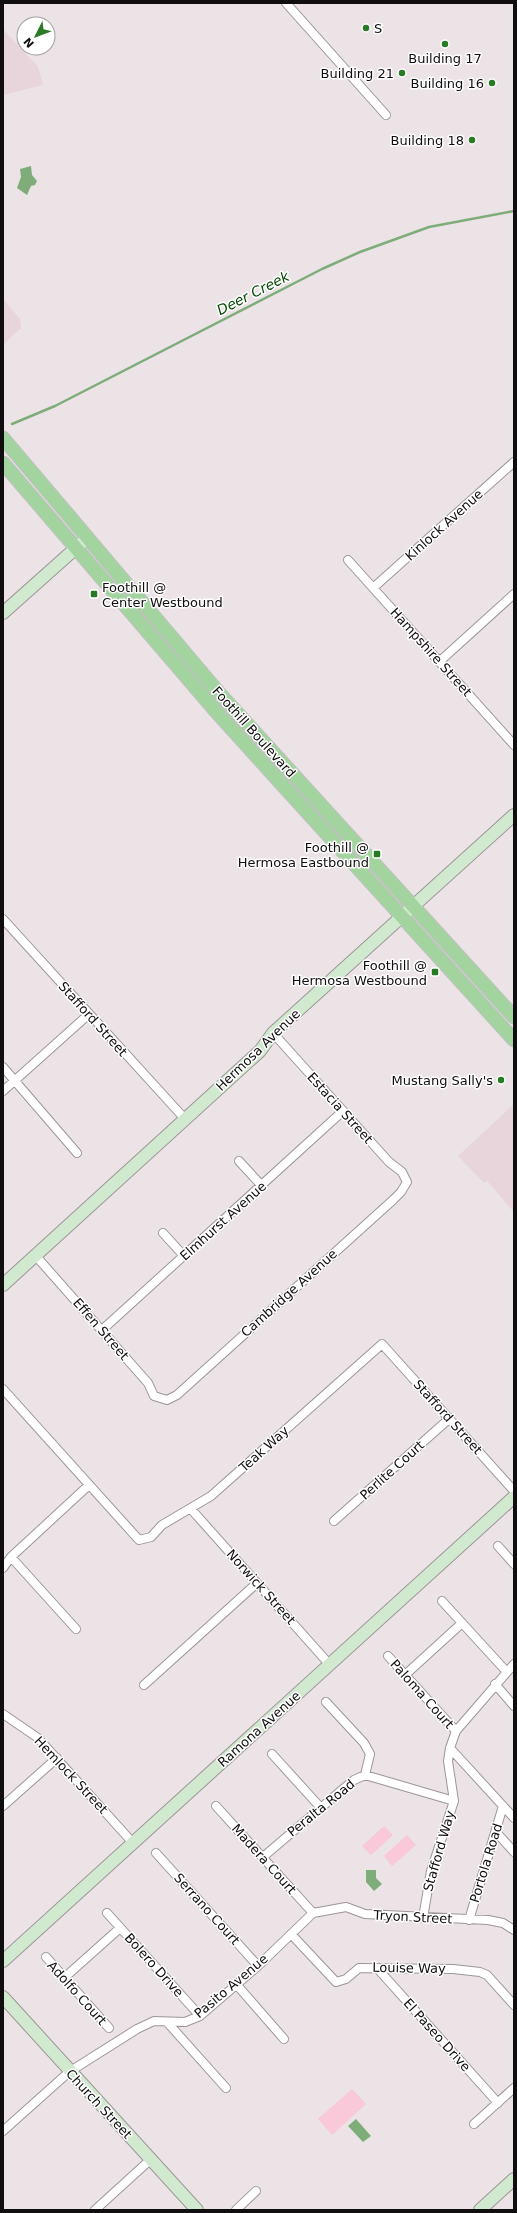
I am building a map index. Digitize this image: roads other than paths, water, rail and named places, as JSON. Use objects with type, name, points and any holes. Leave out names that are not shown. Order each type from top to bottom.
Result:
[{"type":"main road","name":"Foothill Boulevard","points":[[3,438],[86,539],[285,767],[514,1017]]},
{"type":"main road","name":"Foothill Boulevard","points":[[3,463],[212,708],[514,1040]]},
{"type":"street","points":[[286,3],[386,115]]},
{"type":"street","name":"Kinlock Avenue","points":[[373,588],[514,462]]},
{"type":"street","points":[[3,613],[86,539]]},
{"type":"street","name":"Hampshire Street","points":[[348,560],[514,745]]},
{"type":"street","points":[[440,662],[514,594]]},
{"type":"street","name":"Hermosa Avenue","points":[[3,1285],[260,1051],[273,1033],[402,918],[514,815]]},
{"type":"street","name":"Stafford Street","points":[[3,919],[185,1118]]},
{"type":"street","points":[[3,1091],[89,1014]]},
{"type":"street","name":"Estacia Street","points":[[273,1033],[389,1162],[402,1172],[407,1182]]},
{"type":"street","points":[[3,1067],[77,1153]]},
{"type":"street","name":"Elmhurst Avenue","points":[[102,1330],[343,1111]]},
{"type":"street","points":[[239,1161],[262,1186]]},
{"type":"street","name":"Cambridge Avenue","points":[[167,1400],[177,1394],[401,1192],[407,1182]]},
{"type":"street","points":[[163,1233],[184,1256]]},
{"type":"street","name":"Effen Street","points":[[35,1255],[148,1383],[154,1396],[167,1400]]},
{"type":"street","name":"Stafford Street","points":[[382,1344],[514,1491]]},
{"type":"street","name":"Teak Way","points":[[89,1485],[139,1540],[151,1538],[162,1525],[211,1496],[382,1344]]},
{"type":"street","points":[[3,1389],[89,1485],[11,1557],[3,1568]]},
{"type":"street","name":"Perlite Court","points":[[334,1521],[450,1418]]},
{"type":"street","name":"Ramona Avenue","points":[[3,1961],[514,1497]]},
{"type":"street","name":"Norwick Street","points":[[191,1509],[330,1665]]},
{"type":"street","points":[[498,1546],[514,1564]]},
{"type":"street","points":[[11,1557],[76,1629]]},
{"type":"street","points":[[144,1685],[257,1583]]},
{"type":"street","points":[[442,1601],[506,1671]]},
{"type":"street","points":[[406,1675],[462,1623]]},
{"type":"street","name":"Paloma Court","points":[[388,1656],[456,1731]]},
{"type":"street","name":"Stafford Way","points":[[423,1918],[431,1871],[454,1801],[448,1761],[450,1748],[456,1731],[506,1671],[514,1664]]},
{"type":"street","points":[[495,1684],[514,1706]]},
{"type":"street","points":[[326,1702],[367,1748],[370,1754],[365,1775]]},
{"type":"street","name":"Hemlock Street","points":[[3,1714],[38,1738],[133,1843]]},
{"type":"street","points":[[450,1748],[514,1818]]},
{"type":"street","points":[[272,1754],[321,1808]]},
{"type":"street","points":[[3,1806],[57,1758]]},
{"type":"street","name":"Peralta Road","points":[[263,1858],[354,1780],[365,1775],[454,1801]]},
{"type":"street","name":"Madera Court","points":[[216,1806],[313,1913]]},
{"type":"street","name":"Portola Road","points":[[469,1920],[503,1806]]},
{"type":"street","points":[[496,1832],[514,1852]]},
{"type":"street","name":"Serrano Court","points":[[156,1853],[258,1966]]},
{"type":"street","name":"Tryon Street","points":[[313,1913],[346,1907],[365,1914],[488,1920],[502,1924],[514,1930]]},
{"type":"street","name":"Bolero Drive","points":[[107,1913],[200,2016]]},
{"type":"street","name":"Pasito Avenue","points":[[3,2131],[69,2072],[137,2029],[154,2022],[185,2022],[200,2016],[258,1966],[313,1913]]},
{"type":"street","points":[[64,1978],[120,1928]]},
{"type":"street","name":"Louise Way","points":[[291,1934],[336,1982],[346,1979],[359,1968],[453,1969],[480,1972],[487,1976],[514,2005]]},
{"type":"street","name":"Adolfo Court","points":[[46,1957],[109,2028]]},
{"type":"street","name":"El Paseo Drive","points":[[377,1968],[498,2103]]},
{"type":"street","points":[[236,1984],[284,2039]]},
{"type":"street","name":"Church Street","points":[[3,1997],[69,2072],[197,2210]]},
{"type":"street","points":[[167,2022],[226,2088]]},
{"type":"street","points":[[474,2124],[514,2088]]},
{"type":"street","points":[[94,2210],[150,2160]]},
{"type":"street","points":[[480,2210],[514,2179]]},
{"type":"street","points":[[236,2210],[256,2191]]},
{"type":"waterway","name":"Deer Creek","points":[[12,424],[55,406],[322,269],[360,252],[429,227],[514,211]]},
{"type":"place","name":"S","points":[[366,28]]},
{"type":"place","name":"Building 17","points":[[445,44]]},
{"type":"place","name":"Building 21","points":[[402,73]]},
{"type":"place","name":"Building 16","points":[[492,83]]},
{"type":"place","name":"Building 18","points":[[472,140]]},
{"type":"place","name":"Foothill @ Center Westbound","points":[[94,594]]},
{"type":"place","name":"Foothill @ Hermosa Eastbound","points":[[377,854]]},
{"type":"place","name":"Foothill @ Hermosa Westbound","points":[[435,972]]},
{"type":"place","name":"Mustang Sally's","points":[[501,1080]]}]
